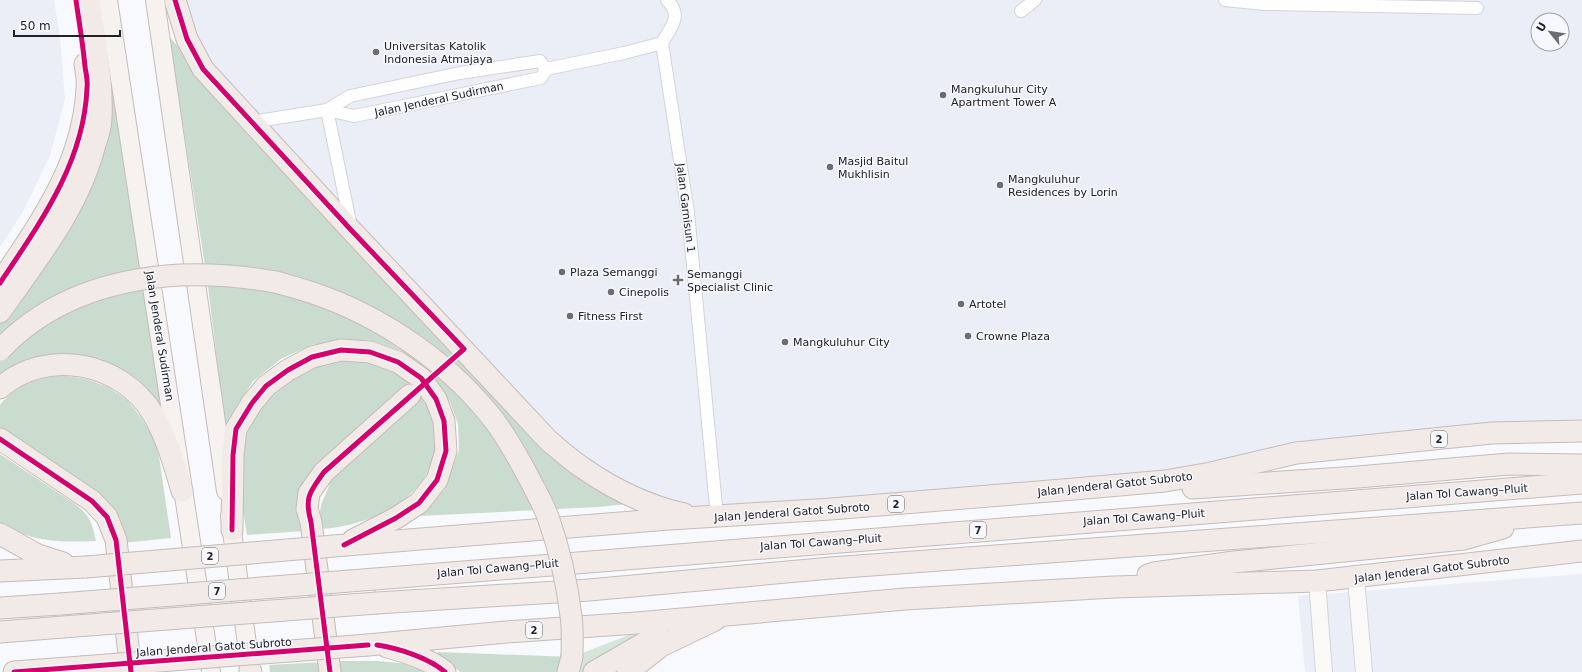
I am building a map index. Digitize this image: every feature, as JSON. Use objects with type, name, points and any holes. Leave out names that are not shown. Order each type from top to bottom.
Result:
[{"type":"highway","points":[[0,283],[42,220],[62,185],[78,144],[88,87],[76,0]]},
{"type":"highway","points":[[0,312],[58,229],[81,189],[92,160],[101,119],[102,91],[89,0]]},
{"type":"highway","points":[[174,0],[187,39],[203,69],[352,232],[457,356],[549,441],[582,468],[619,491],[673,511],[716,517],[817,518],[1146,493],[1180,489],[1358,477],[1509,464],[1582,465]]},
{"type":"highway","points":[[0,350],[29,323],[52,308],[76,297],[129,281],[157,276],[206,274],[271,281],[322,295],[383,325],[457,378],[490,415],[518,457],[547,515],[565,576],[571,617],[572,657],[568,672]]},
{"type":"highway","points":[[232,530],[233,455],[236,429],[252,403],[272,382],[288,370],[312,357],[341,350],[370,352],[398,362],[421,378],[436,399],[444,421],[446,451],[437,480],[419,503],[396,518],[339,545]]},
{"type":"highway","points":[[0,388],[21,373],[45,366],[69,364],[94,368],[118,379],[136,393],[152,413],[167,442],[182,491]]},
{"type":"highway","points":[[330,672],[311,522],[307,509],[309,493],[324,472],[410,396]]},
{"type":"highway","name":"Jalan Jenderal Gatot Subroto","points":[[0,571],[81,567],[669,519],[878,505],[1165,480],[1211,473],[1296,453],[1492,433],[1582,431]]},
{"type":"highway","points":[[0,439],[92,501],[107,517],[116,540],[132,672]]},
{"type":"highway","name":"Jalan Tol Cawang–Pluit","points":[[0,608],[1582,483]]},
{"type":"highway","name":"7","points":[[0,632],[377,603],[589,590],[831,568],[1582,514]]},
{"type":"highway","points":[[1114,587],[1161,572],[1234,562],[1464,539],[1552,516]]},
{"type":"highway","points":[[0,534],[38,555],[81,567]]},
{"type":"highway","name":"Jalan Jenderal Gatot Subroto","points":[[14,672],[75,669],[372,645],[506,632],[690,618],[905,599],[1114,587],[1317,581],[1356,578],[1582,551]]},
{"type":"highway","points":[[628,672],[661,646],[726,615]]},
{"type":"highway","points":[[594,672],[690,618]]},
{"type":"highway","points":[[372,645],[404,651],[445,672]]},
{"type":"main road","name":"Jalan Jenderal Sudirman","points":[[108,0],[160,334],[182,491],[211,672]]},
{"type":"main road","points":[[155,0],[232,530],[250,671]]},
{"type":"main road","points":[[1356,578],[1364,672]]},
{"type":"main road","points":[[1317,581],[1324,672]]},
{"type":"street","points":[[662,44],[675,19],[674,10],[668,0]]},
{"type":"street","points":[[1020,11],[1035,0]]},
{"type":"street","points":[[1225,0],[1476,8]]},
{"type":"street","name":"Jalan Jenderal Sudirman","points":[[252,122],[327,110],[354,116],[541,78],[546,69],[662,44]]},
{"type":"street","name":"Jalan Garnisun 1","points":[[662,44],[688,213],[716,517]]},
{"type":"street","name":"Jalan Jenderal Sudirman","points":[[327,110],[350,96],[460,73],[540,61],[546,69]]},
{"type":"street","points":[[327,110],[352,232]]},
{"type":"shaded area","points":[[0,0],[54,0],[60,37],[65,99],[50,156],[22,213],[0,247]]},
{"type":"shaded area","points":[[179,0],[1582,0],[1582,432],[1497,433],[1165,481],[704,518],[582,468],[209,67]]},
{"type":"shaded area","points":[[1582,574],[1582,672],[1305,672],[1298,596]]},
{"type":"green space","points":[[169,36],[301,192],[311,186],[549,441],[638,503],[598,507],[420,516],[444,490],[459,450],[458,424],[450,402],[428,369],[402,351],[370,340],[344,340],[311,345],[281,359],[253,381],[225,425],[207,279]]},
{"type":"green space","points":[[110,61],[167,442],[136,393],[69,364],[0,388],[0,312]]},
{"type":"green space","points":[[364,358],[397,370],[413,384],[354,435],[317,472],[304,531],[247,535],[238,479],[241,449],[252,421],[265,396],[311,362]]},
{"type":"green space","points":[[48,376],[66,376],[87,379],[108,387],[127,400],[140,416],[157,443],[171,538],[122,543],[115,518],[0,432],[0,405],[12,393],[38,378]]},
{"type":"green space","points":[[423,397],[430,407],[434,418],[436,443],[431,464],[421,483],[406,498],[387,511],[366,520],[344,526],[321,529],[319,519],[321,505],[331,481]]},
{"type":"green space","points":[[0,454],[80,508],[90,520],[96,541],[45,540],[26,535],[10,529],[2,524],[0,522]]},
{"type":"green space","points":[[690,618],[594,672],[568,672],[572,657],[629,635]]},
{"type":"green space","points":[[438,652],[572,657],[568,672],[460,672],[438,654]]},
{"type":"green space","points":[[337,661],[377,661],[409,664],[432,672],[339,672]]},
{"type":"green space","points":[[324,662],[325,672],[270,672],[269,665]]},
{"type":"cycle path","points":[[0,283],[44,215],[69,167],[78,142],[84,115],[87,83],[76,0]]},
{"type":"cycle path","points":[[175,0],[187,39],[203,69],[352,231],[464,349],[324,472],[312,490],[308,500],[308,506],[330,672]]},
{"type":"cycle path","points":[[232,530],[233,455],[236,429],[252,403],[266,386],[288,370],[312,357],[341,350],[370,352],[398,362],[421,378],[436,399],[444,421],[446,451],[437,480],[419,503],[396,518],[344,545]]},
{"type":"cycle path","points":[[0,439],[92,501],[107,517],[116,540],[131,672]]},
{"type":"cycle path","points":[[14,672],[368,645]]},
{"type":"cycle path","points":[[377,645],[413,654],[431,662],[445,672]]},
{"type":"place","name":"Universitas Katolik Indonesia Atmajaya","points":[[376,52]]},
{"type":"place","name":"Mangkuluhur City Apartment Tower A","points":[[943,95]]},
{"type":"place","name":"Masjid Baitul Mukhlisin","points":[[830,167]]},
{"type":"place","name":"Mangkuluhur Residences by Lorin","points":[[1000,185]]},
{"type":"place","name":"Plaza Semanggi","points":[[562,272]]},
{"type":"place","name":"Semanggi Specialist Clinic","points":[[678,280]]},
{"type":"place","name":"Cinepolis","points":[[611,292]]},
{"type":"place","name":"Artotel","points":[[961,304]]},
{"type":"place","name":"Fitness First","points":[[570,316]]},
{"type":"place","name":"Crowne Plaza","points":[[968,336]]},
{"type":"place","name":"Mangkuluhur City","points":[[785,342]]}]
